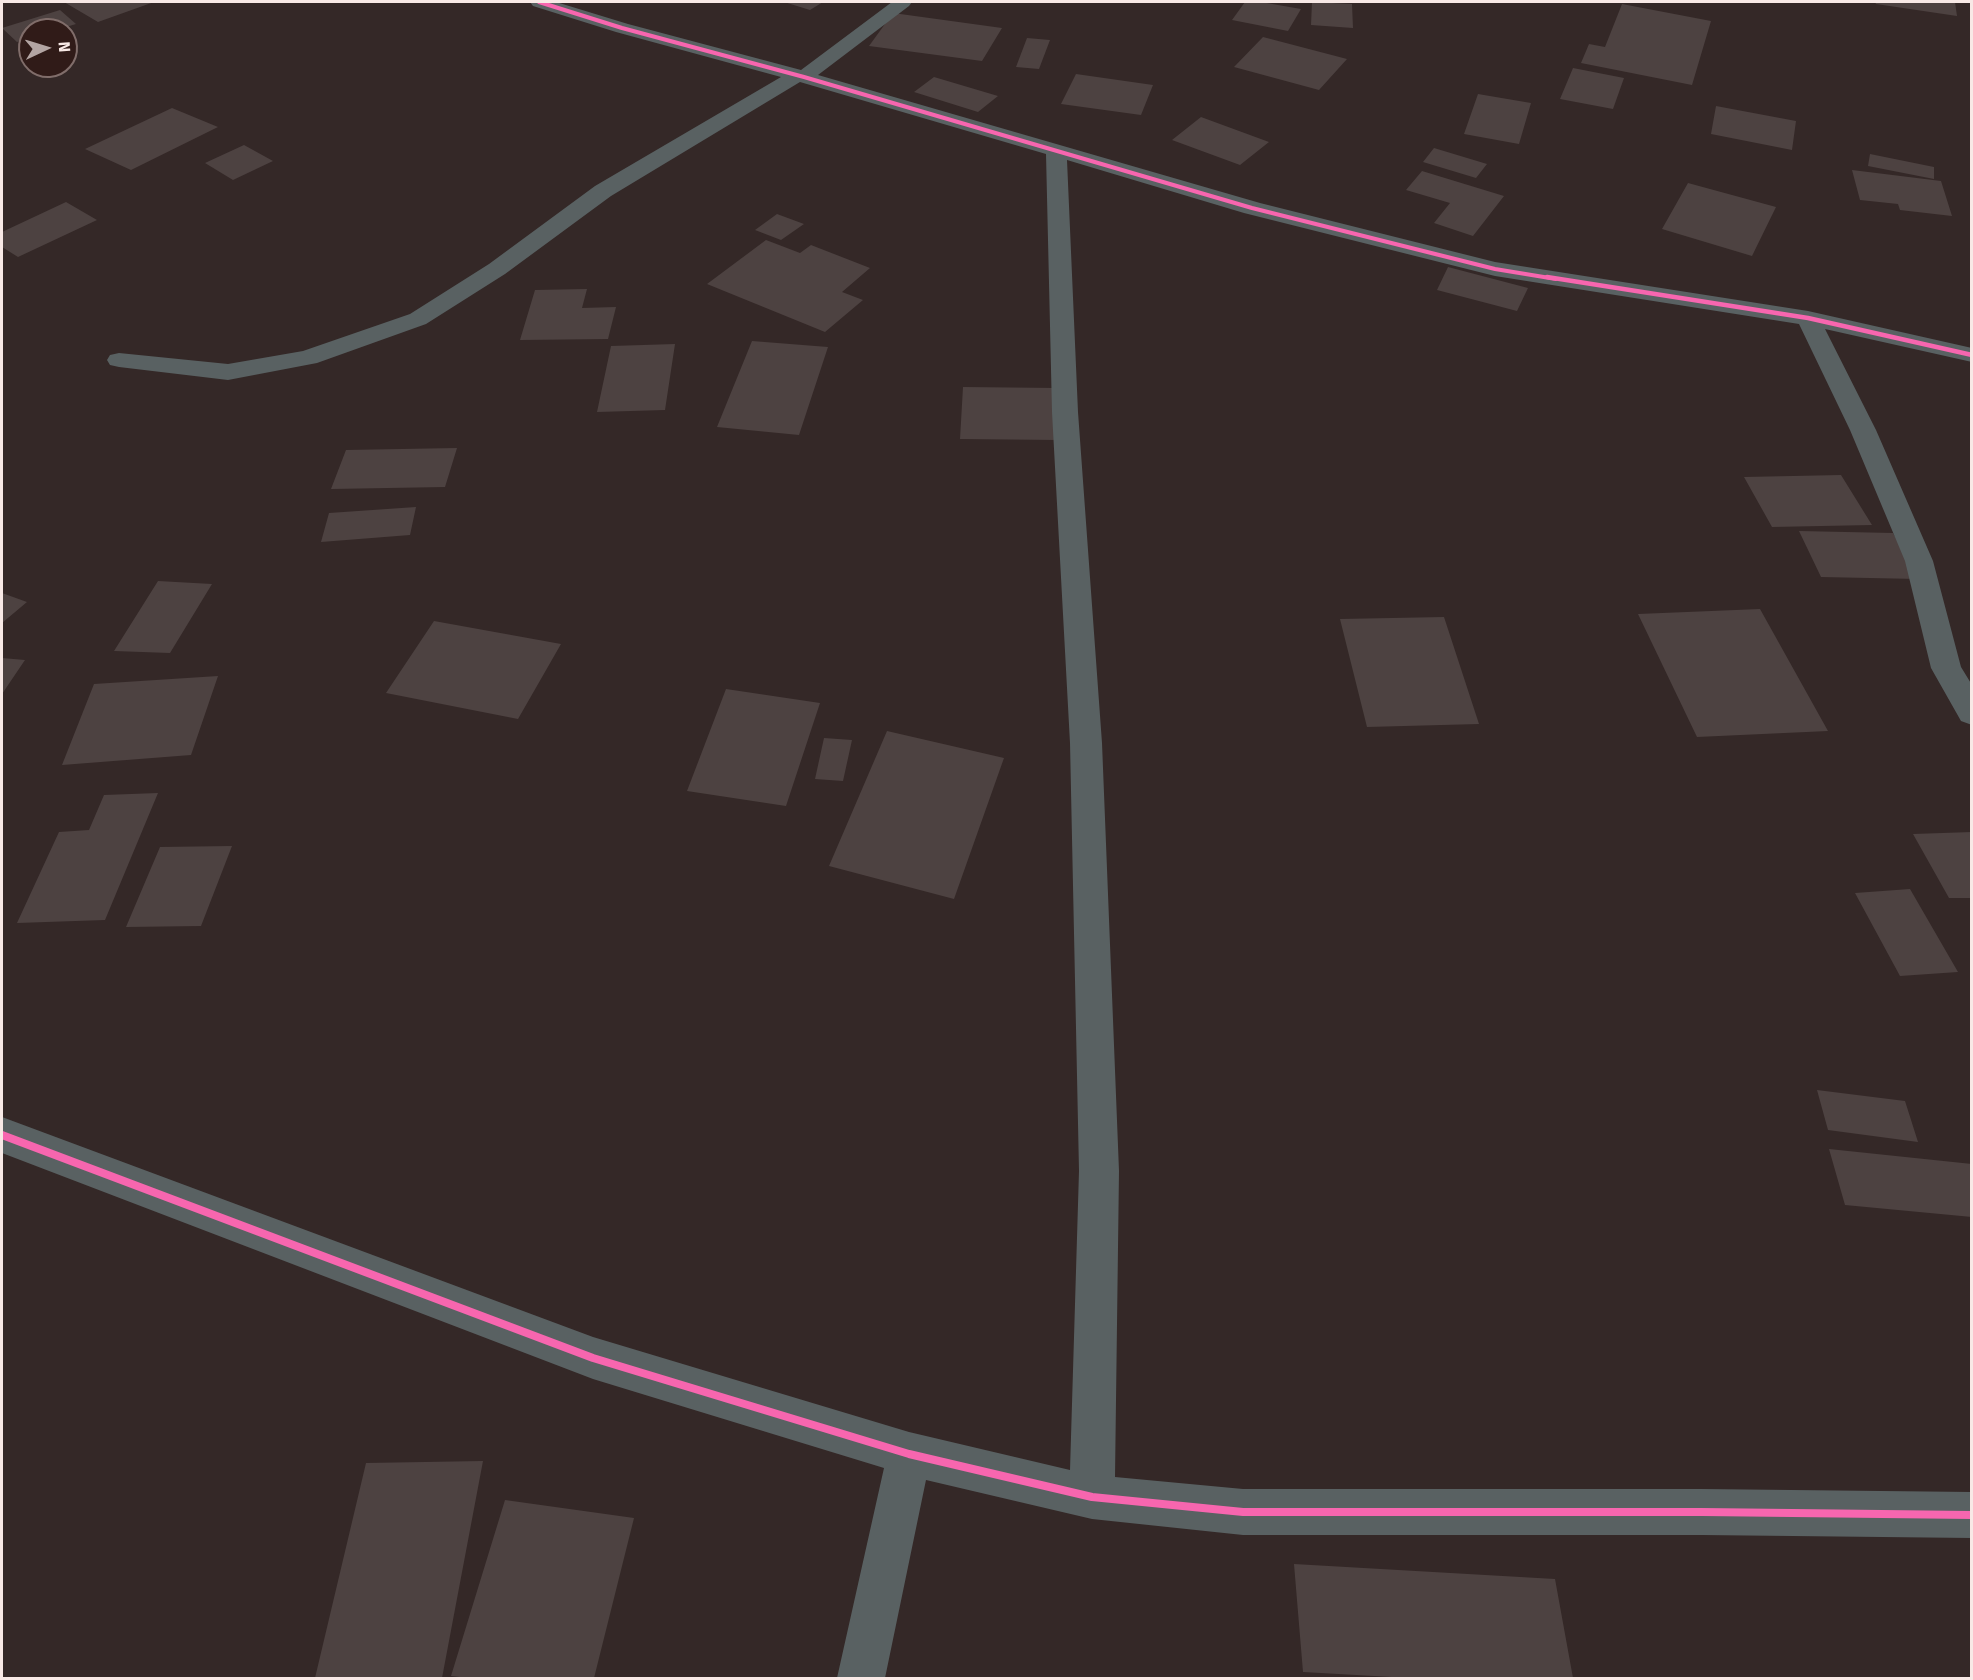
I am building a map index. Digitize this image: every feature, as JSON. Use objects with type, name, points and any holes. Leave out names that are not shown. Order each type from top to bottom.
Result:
[{"type":"street","points":[[538,2],[622,28],[801,76],[1252,208],[1495,268],[1808,318],[1971,355]]},
{"type":"street","points":[[119,360],[228,372],[308,358],[418,319],[497,269],[603,191],[801,76],[903,2]]},
{"type":"street","points":[[1056,151],[1065,412],[1086,743],[1099,1159],[1092,1497]]},
{"type":"street","points":[[1808,318],[1863,430],[1918,561],[1946,668],[1971,713]]},
{"type":"street","points":[[2,1135],[593,1358],[909,1454],[1092,1497],[1243,1512],[1702,1512],[1971,1515]]},
{"type":"street","points":[[861,1678],[909,1454]]},
{"type":"building","points":[[64,2],[154,2],[98,22]]},
{"type":"building","points":[[784,2],[823,2],[810,10]]},
{"type":"building","points":[[1245,2],[1261,2],[1301,9],[1288,31],[1232,20]]},
{"type":"building","points":[[1312,2],[1352,4],[1353,28],[1311,25]]},
{"type":"building","points":[[1875,2],[1955,2],[1957,16],[1876,4]]},
{"type":"building","points":[[1622,4],[1711,21],[1692,85],[1581,63],[1589,44],[1605,47]]},
{"type":"building","points":[[60,10],[69,18],[34,18]]},
{"type":"building","points":[[893,13],[1002,28],[982,61],[869,46]]},
{"type":"building","points":[[18,23],[18,42],[17,42],[2,28]]},
{"type":"building","points":[[1263,37],[1347,59],[1319,90],[1234,67]]},
{"type":"building","points":[[1027,38],[1050,40],[1039,69],[1016,67]]},
{"type":"building","points":[[1573,68],[1624,78],[1613,109],[1560,99]]},
{"type":"building","points":[[1076,74],[1153,85],[1141,115],[1061,104]]},
{"type":"building","points":[[934,77],[998,96],[978,112],[914,92]]},
{"type":"building","points":[[1478,94],[1531,103],[1519,144],[1464,134]]},
{"type":"building","points":[[1716,106],[1796,121],[1792,150],[1711,134]]},
{"type":"building","points":[[172,108],[218,127],[131,170],[85,149]]},
{"type":"building","points":[[1201,117],[1269,142],[1240,165],[1172,140]]},
{"type":"building","points":[[244,145],[273,161],[233,180],[205,163]]},
{"type":"building","points":[[1434,148],[1487,164],[1476,178],[1423,162]]},
{"type":"building","points":[[1870,154],[1934,167],[1934,179],[1868,166]]},
{"type":"building","points":[[1852,170],[1941,181],[1952,216],[1900,210],[1898,204],[1860,200]]},
{"type":"building","points":[[1422,171],[1504,196],[1473,236],[1434,223],[1450,203],[1406,190]]},
{"type":"building","points":[[1688,183],[1776,207],[1752,256],[1662,229]]},
{"type":"building","points":[[66,202],[97,220],[18,257],[2,247],[2,232]]},
{"type":"building","points":[[777,214],[804,224],[781,240],[755,230]]},
{"type":"building","points":[[766,240],[800,253],[811,245],[870,268],[842,292],[863,300],[825,332],[707,284]]},
{"type":"building","points":[[1448,267],[1528,288],[1517,311],[1437,290]]},
{"type":"building","points":[[587,289],[582,308],[616,307],[608,339],[520,340],[535,290]]},
{"type":"building","points":[[752,341],[828,347],[799,435],[717,427]]},
{"type":"building","points":[[675,344],[665,410],[597,412],[611,346]]},
{"type":"building","points":[[963,387],[1057,388],[1057,440],[960,439]]},
{"type":"building","points":[[457,448],[445,487],[331,489],[346,450]]},
{"type":"building","points":[[1841,475],[1872,525],[1772,527],[1744,477]]},
{"type":"building","points":[[416,507],[410,535],[321,542],[329,513]]},
{"type":"building","points":[[1799,531],[1893,533],[1918,579],[1821,577]]},
{"type":"building","points":[[158,581],[212,584],[170,653],[114,651]]},
{"type":"building","points":[[2,593],[27,602],[2,623]]},
{"type":"building","points":[[1760,609],[1828,731],[1697,737],[1638,614]]},
{"type":"building","points":[[1444,617],[1479,724],[1367,727],[1340,619]]},
{"type":"building","points":[[434,621],[561,644],[518,719],[386,693]]},
{"type":"building","points":[[2,658],[25,660],[2,694]]},
{"type":"building","points":[[218,676],[191,755],[62,765],[94,684]]},
{"type":"building","points":[[726,689],[820,703],[786,806],[687,791]]},
{"type":"building","points":[[887,731],[1004,758],[954,899],[829,866]]},
{"type":"building","points":[[824,738],[852,740],[843,781],[815,779]]},
{"type":"building","points":[[158,793],[105,920],[17,923],[59,832],[89,830],[104,795]]},
{"type":"building","points":[[1972,832],[1972,898],[1949,898],[1913,834]]},
{"type":"building","points":[[232,846],[201,926],[126,927],[160,847]]},
{"type":"building","points":[[1910,889],[1958,972],[1900,976],[1855,893]]},
{"type":"building","points":[[1817,1090],[1905,1101],[1918,1142],[1828,1130]]},
{"type":"building","points":[[1829,1149],[1972,1164],[1972,1217],[1845,1205]]},
{"type":"building","points":[[483,1461],[442,1678],[315,1678],[366,1463]]},
{"type":"building","points":[[505,1500],[634,1518],[594,1678],[451,1676]]},
{"type":"building","points":[[1294,1564],[1555,1579],[1573,1678],[1409,1678],[1303,1672]]},
{"type":"cycle path","points":[[539,2],[622,28],[804,77],[1252,208],[1495,269],[1808,318],[1972,355]]},
{"type":"cycle path","points":[[2,1135],[593,1358],[909,1454],[1092,1497],[1243,1512],[1702,1512],[1972,1515]]}]
